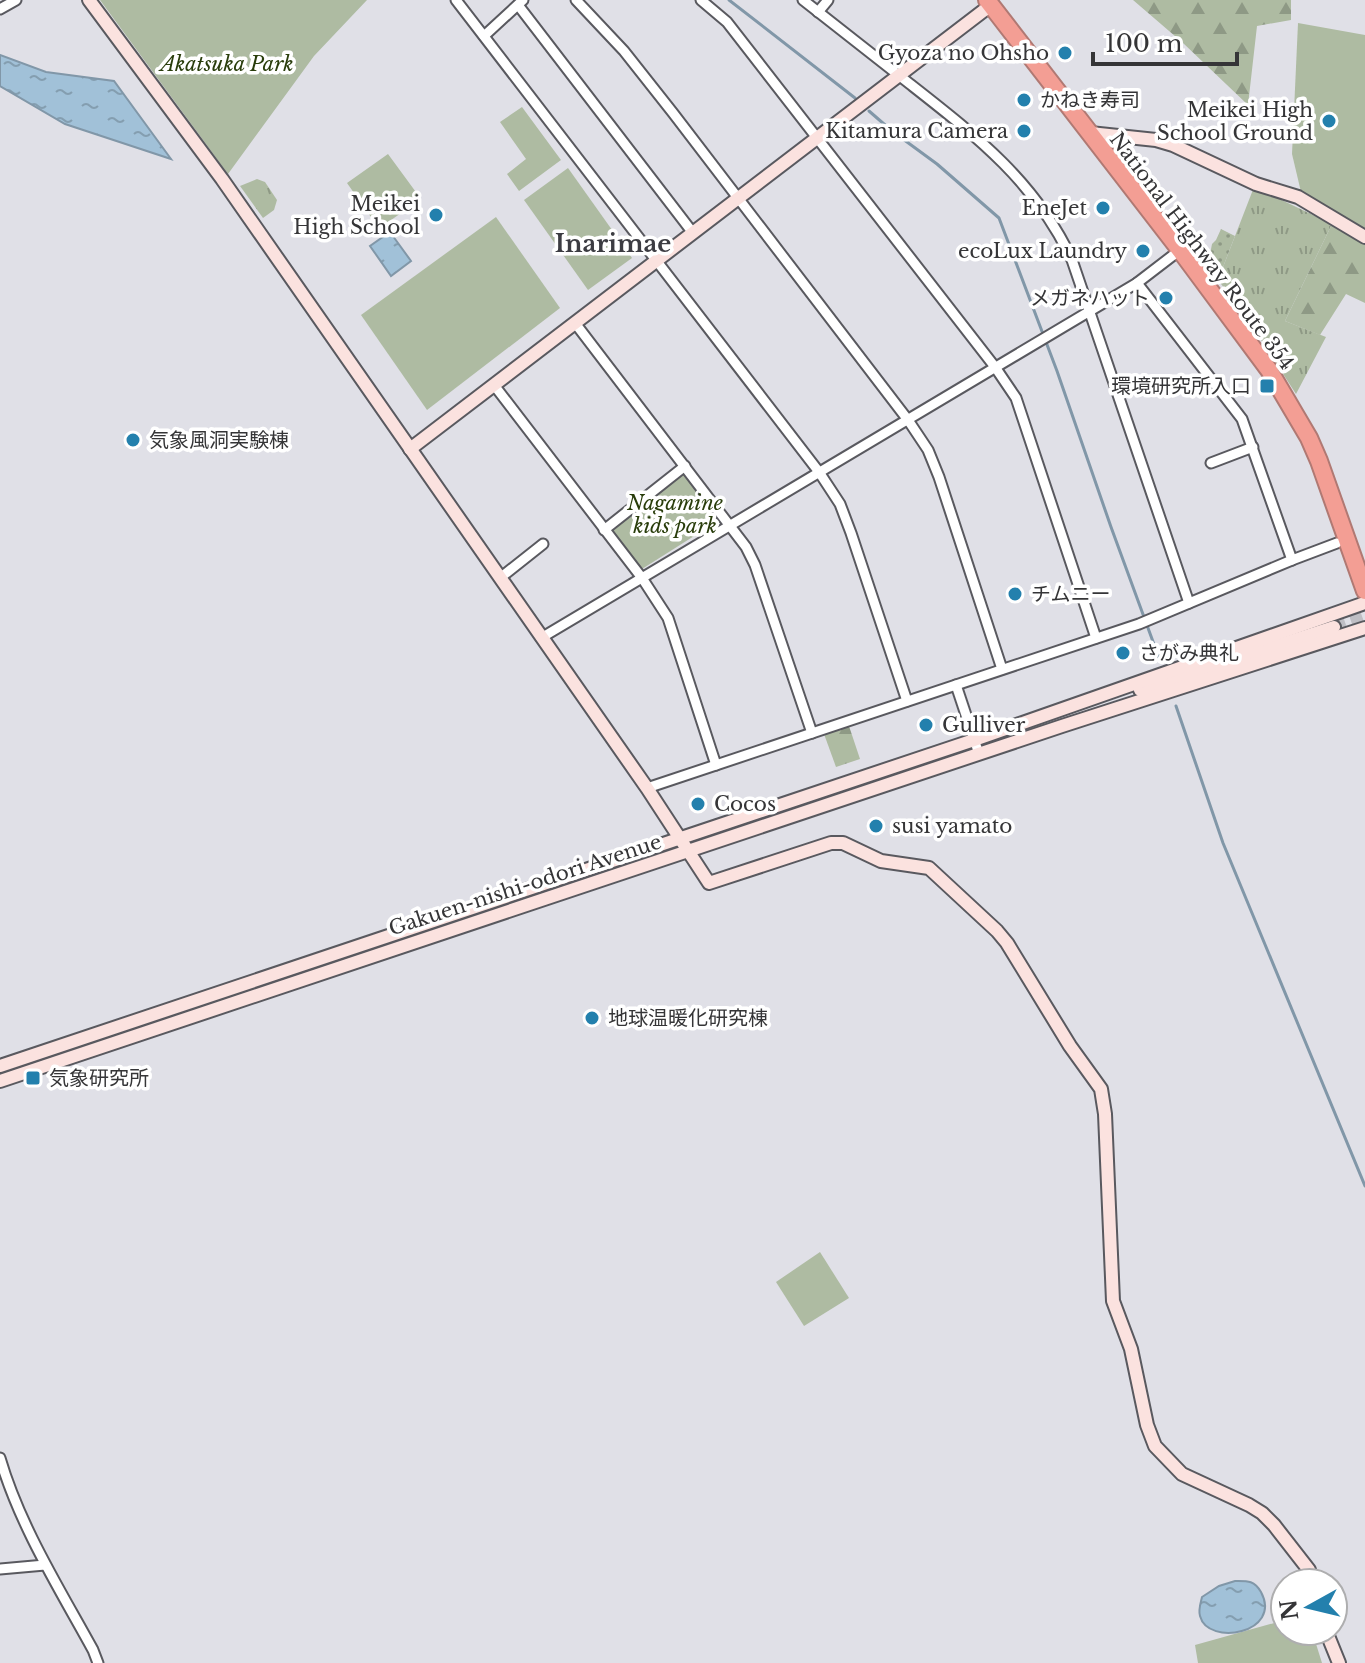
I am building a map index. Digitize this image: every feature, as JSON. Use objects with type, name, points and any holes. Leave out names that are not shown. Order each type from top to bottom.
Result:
[{"type":"highway","name":"National Highway Route 354","points":[[989,3],[1269,370],[1309,438],[1365,591]]},
{"type":"main road","points":[[89,0],[222,179],[647,788],[709,883],[831,843],[843,843],[881,861],[929,868],[1007,943],[1070,1046],[1101,1089],[1105,1114],[1113,1301],[1131,1349],[1147,1425],[1155,1446],[1182,1474],[1262,1513],[1307,1567]]},
{"type":"main road","points":[[410,449],[899,76],[989,3]]},
{"type":"main road","points":[[1090,133],[1156,140],[1173,145],[1256,184],[1298,197],[1365,237]]},
{"type":"main road","name":"Gakuen-nishi-odori Avenue","points":[[0,1066],[974,740],[1365,603]]},
{"type":"main road","name":"Gakuen-nishi-odori Avenue","points":[[1056,712],[1070,711],[1172,681],[1334,627]]},
{"type":"main road","name":"Gakuen-nishi-odori Avenue","points":[[0,1081],[1062,726],[1365,628]]},
{"type":"main road","name":"Gakuen-nishi-odori Avenue","points":[[1062,726],[1072,719],[1172,681]]},
{"type":"street","points":[[0,9],[16,0]]},
{"type":"street","points":[[456,0],[819,472],[840,504],[907,701]]},
{"type":"street","points":[[576,0],[624,51],[928,450],[1002,669]]},
{"type":"street","points":[[701,0],[727,22],[1016,398],[1096,638]]},
{"type":"street","points":[[803,0],[978,138],[1009,168],[1048,218],[1072,260],[1189,603]]},
{"type":"street","points":[[818,12],[828,0]]},
{"type":"street","points":[[484,36],[520,2],[693,233]]},
{"type":"street","points":[[541,638],[1137,283],[1180,250]]},
{"type":"street","points":[[1137,283],[1242,419],[1292,560]]},
{"type":"street","points":[[575,323],[746,547],[755,565],[812,733]]},
{"type":"street","points":[[494,385],[642,578],[668,618],[716,765]]},
{"type":"street","points":[[1211,463],[1253,447]]},
{"type":"street","points":[[604,530],[685,466]]},
{"type":"street","points":[[647,788],[1139,624],[1337,543]]},
{"type":"street","points":[[500,578],[543,544]]},
{"type":"street","points":[[956,685],[979,754]]},
{"type":"street","points":[[0,1458],[45,1565],[98,1663]]},
{"type":"street","points":[[0,1569],[45,1565]]},
{"type":"green space","name":"Akatsuka Park","points":[[100,0],[367,0],[314,56],[228,174]]},
{"type":"green space","points":[[1133,0],[1291,0],[1291,20],[1257,26],[1248,105]]},
{"type":"green space","name":"Meikei High School Ground","points":[[1298,23],[1365,35],[1365,229],[1301,192],[1292,154]]},
{"type":"green space","points":[[522,107],[561,160],[519,191],[507,174],[526,159],[500,122]]},
{"type":"green space","points":[[388,154],[421,199],[384,225],[378,216],[373,220],[347,183]]},
{"type":"green space","points":[[568,168],[632,258],[588,290],[524,200]]},
{"type":"green space","points":[[257,179],[265,182],[277,200],[274,210],[263,218],[240,186]]},
{"type":"green space","points":[[1254,187],[1332,224],[1285,321],[1326,337],[1296,394],[1245,315],[1218,280]]},
{"type":"green space","points":[[496,217],[560,308],[427,410],[361,315]]},
{"type":"green space","points":[[1332,224],[1365,243],[1365,303],[1346,294],[1320,335],[1285,321]]},
{"type":"green space","points":[[1221,229],[1235,236],[1218,280],[1208,265],[1212,244]]},
{"type":"green space","name":"Nagamine kids park","points":[[683,473],[721,519],[642,569],[611,529]]},
{"type":"green space","points":[[849,726],[860,759],[836,767],[824,734]]},
{"type":"green space","points":[[957,750],[957,755],[784,813],[750,821]]},
{"type":"green space","points":[[820,1252],[849,1298],[804,1326],[776,1282]]},
{"type":"green space","points":[[1269,1624],[1269,1647],[1317,1647],[1322,1663],[1198,1663],[1195,1645]]},
{"type":"water","points":[[0,55],[46,72],[114,81],[171,159],[65,124],[0,86]]},
{"type":"water","points":[[390,232],[411,261],[391,276],[370,246]]},
{"type":"water","points":[[1235,1581],[1256,1585],[1265,1606],[1262,1617],[1242,1631],[1229,1633],[1206,1626],[1199,1609],[1202,1597],[1219,1586]]},
{"type":"waterway","points":[[729,0],[855,98]]},
{"type":"waterway","points":[[869,111],[999,218],[1159,658]]},
{"type":"waterway","points":[[1176,706],[1223,843],[1365,1186]]},
{"type":"tunnel","points":[[1334,627],[1365,616]]},
{"type":"place","name":"Gyoza no Ohsho","points":[[1065,53]]},
{"type":"place","name":"かねき寿司","points":[[1024,100]]},
{"type":"place","name":"Meikei High School Ground","points":[[1329,121]]},
{"type":"place","name":"Kitamura Camera","points":[[1024,131]]},
{"type":"place","name":"EneJet","points":[[1103,208]]},
{"type":"place","name":"Meikei High School","points":[[436,215]]},
{"type":"place","name":"ecoLux Laundry","points":[[1143,251]]},
{"type":"place","name":"メガネハット","points":[[1166,298]]},
{"type":"place","name":"環境研究所入口","points":[[1267,386]]},
{"type":"place","name":"気象風洞実験棟","points":[[133,440]]},
{"type":"place","name":"チムニー","points":[[1015,594]]},
{"type":"place","name":"さがみ典礼","points":[[1123,653]]},
{"type":"place","name":"Gulliver","points":[[926,725]]},
{"type":"place","name":"Cocos","points":[[698,804]]},
{"type":"place","name":"susi yamato","points":[[876,826]]},
{"type":"place","name":"地球温暖化研究棟","points":[[592,1018]]},
{"type":"place","name":"気象研究所","points":[[33,1078]]},
{"type":"district","name":"Inarimae","points":[[613,244]]}]
